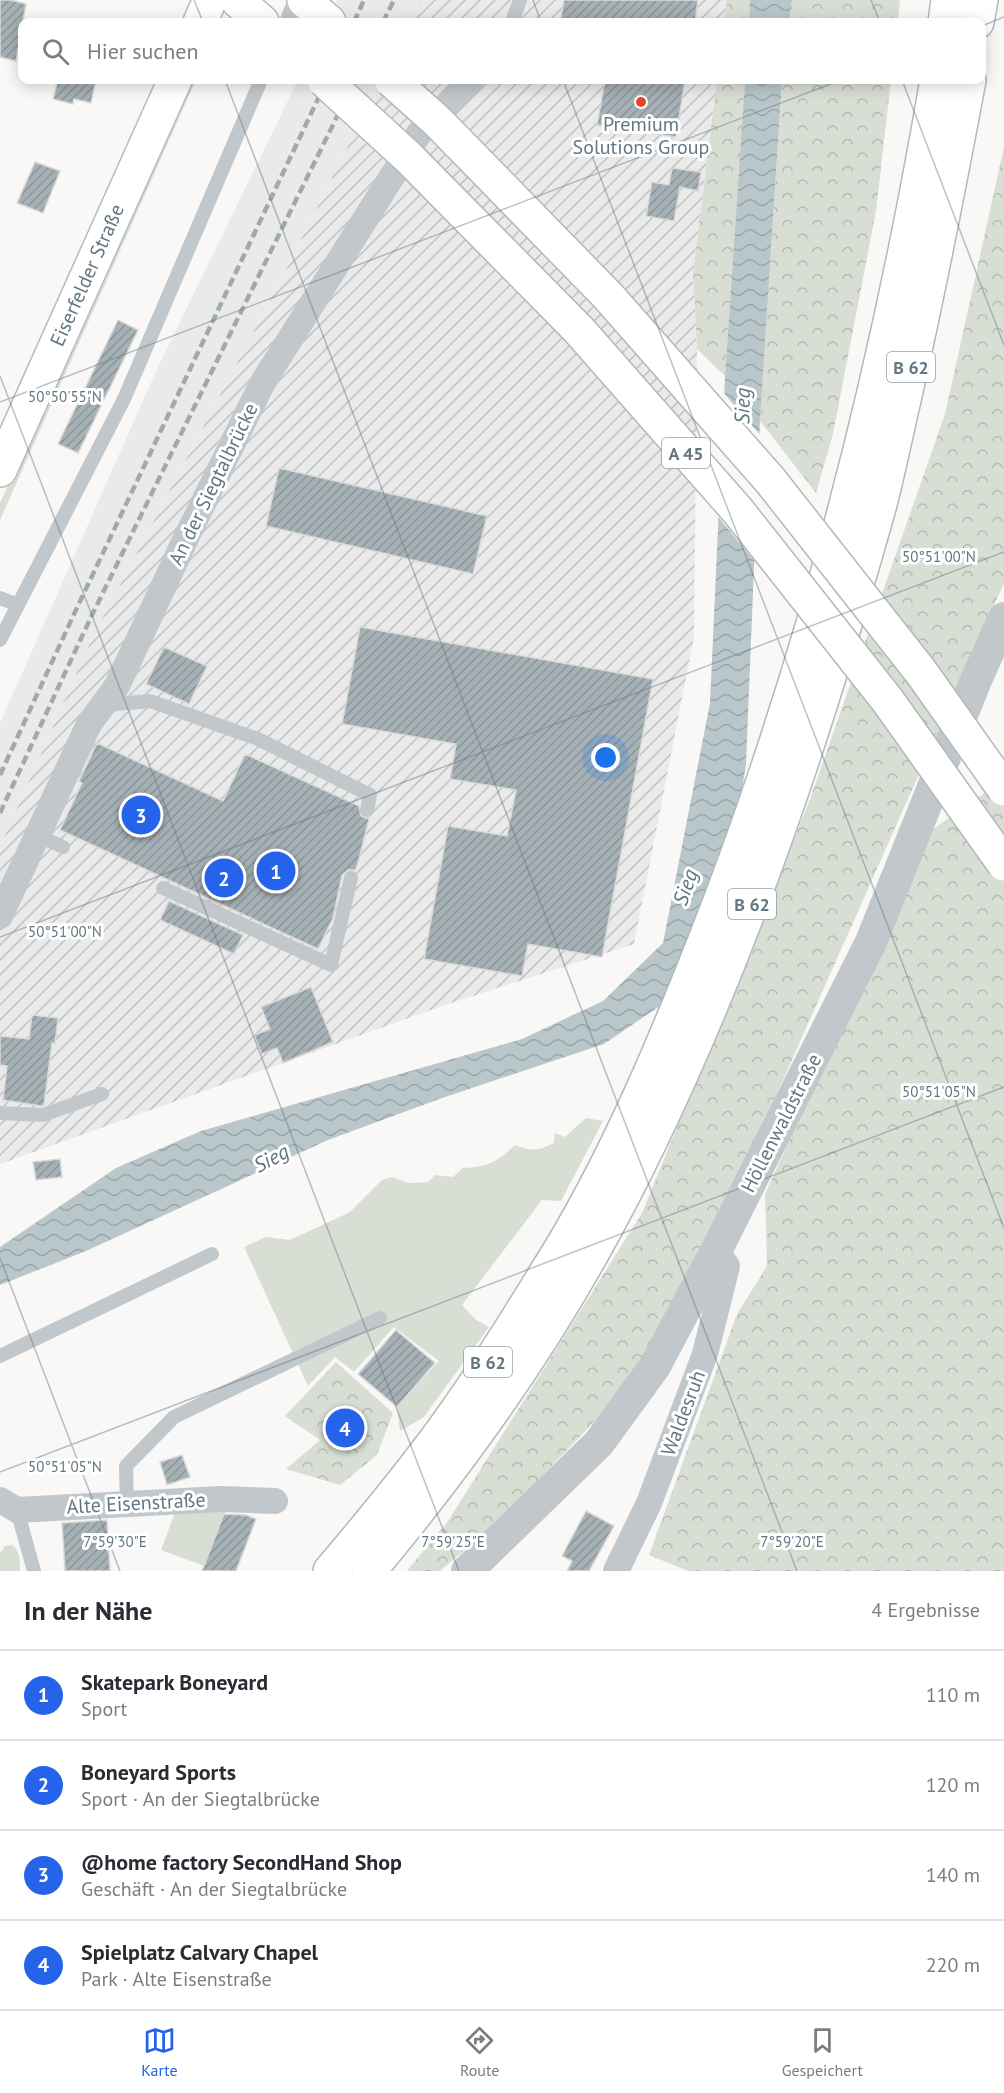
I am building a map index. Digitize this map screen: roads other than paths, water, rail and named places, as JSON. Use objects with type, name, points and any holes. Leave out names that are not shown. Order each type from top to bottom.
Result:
[{"type":"main road","points":[[202,18],[210,0]]},
{"type":"main road","points":[[237,0],[257,18]]},
{"type":"main road","points":[[304,0],[324,18]]},
{"type":"main road","points":[[946,18],[948,0]]},
{"type":"main road","points":[[978,18],[981,0]]},
{"type":"main road","name":"Eiserfelder Straße","points":[[0,470],[173,84]]},
{"type":"main road","name":"A 45","points":[[328,84],[408,157],[578,329],[738,511],[888,701],[1004,864]]},
{"type":"main road","name":"A 45","points":[[395,84],[437,121],[608,296],[770,480],[921,672],[1004,789]]},
{"type":"main road","name":"B 62","points":[[369,1571],[470,1443],[530,1355],[590,1258],[634,1142],[678,1008],[732,873],[776,745],[813,620],[851,486],[886,347],[916,202],[936,84]]},
{"type":"main road","name":"B 62","points":[[330,1571],[383,1507],[450,1419],[565,1242],[634,1142],[708,1015],[756,893],[801,764],[880,501],[944,212],[968,84]]},
{"type":"street","name":"An der Siegtalbrücke","points":[[0,916],[89,724],[117,686],[186,538],[263,382],[420,132],[467,84]]},
{"type":"street","name":"Höllenwaldstraße","points":[[467,1571],[599,1443],[655,1366],[716,1251],[871,942],[976,680],[1004,618]]},
{"type":"street","name":"Waldesruh","points":[[616,1571],[649,1503],[705,1354],[727,1266],[716,1251]]},
{"type":"street","name":"Alte Eisenstraße","points":[[8,1505],[127,1504],[221,1499],[274,1501]]},
{"type":"lane","points":[[288,18],[295,0]]},
{"type":"lane","points":[[513,18],[520,0]]},
{"type":"lane","points":[[0,640],[124,399],[259,84]]},
{"type":"lane","points":[[0,598],[18,605]]},
{"type":"lane","points":[[103,705],[150,700],[258,739],[370,795],[367,810]]},
{"type":"lane","points":[[37,835],[63,847]]},
{"type":"lane","points":[[163,888],[331,965],[351,878]]},
{"type":"lane","points":[[0,1113],[43,1114],[102,1094]]},
{"type":"lane","points":[[0,1356],[212,1254]]},
{"type":"lane","points":[[127,1504],[126,1466],[174,1417],[380,1318]]},
{"type":"lane","points":[[8,1505],[34,1571]]},
{"type":"water","points":[[750,0],[792,0],[790,18],[749,18]]},
{"type":"water","name":"Sieg","points":[[745,84],[782,84],[760,421],[746,764],[728,882],[682,991],[604,1044],[442,1098],[328,1140],[86,1251],[0,1285],[0,1247],[116,1168],[201,1131],[522,1039],[603,1001],[663,943],[710,703],[725,376]]},
{"type":"railway","points":[[356,18],[364,0]]},
{"type":"railway","points":[[385,18],[394,0]]},
{"type":"railway","points":[[0,775],[325,84]]},
{"type":"railway","points":[[0,813],[91,617],[353,84]]},
{"type":"place","name":"Premium Solutions Group","points":[[641,102]]},
{"type":"place","name":"@home factory SecondHand Shop","points":[[141,815]]},
{"type":"place","name":"Skatepark Boneyard","points":[[276,871]]},
{"type":"place","name":"Boneyard Sports","points":[[224,878]]},
{"type":"place","name":"Spielplatz Calvary Chapel","points":[[345,1428]]}]
